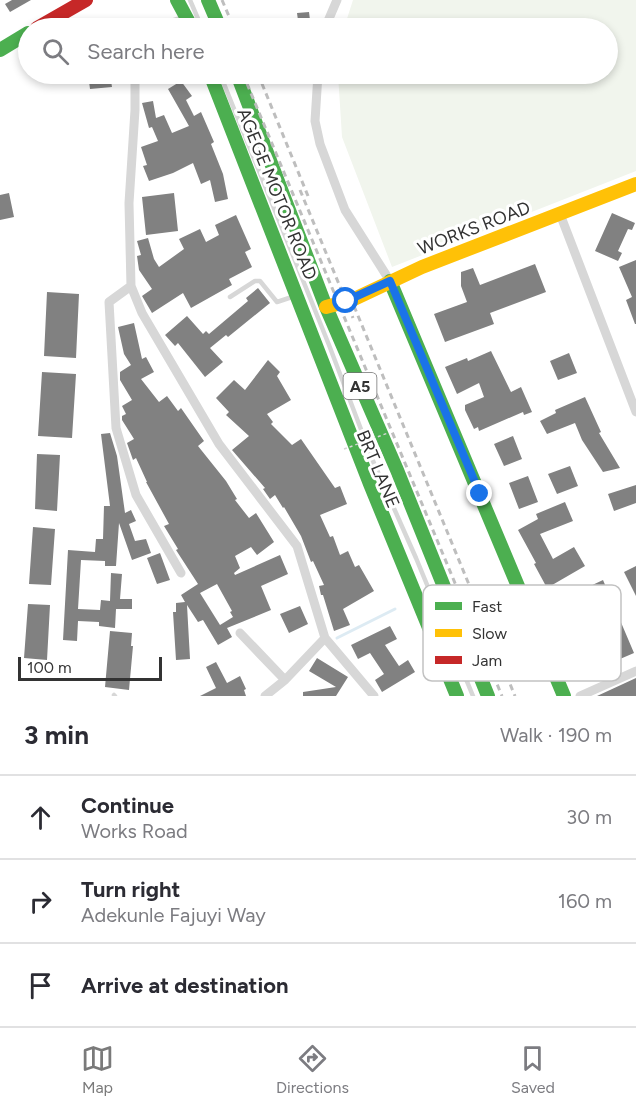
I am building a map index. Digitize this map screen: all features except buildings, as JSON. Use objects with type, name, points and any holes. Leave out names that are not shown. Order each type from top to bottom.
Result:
[{"type":"main road","points":[[54,18],[86,0]]},
{"type":"main road","points":[[177,0],[187,18]]},
{"type":"main road","points":[[208,0],[216,18]]},
{"type":"main road","points":[[0,50],[18,39]]},
{"type":"main road","name":"AGEGE MOTOR ROAD","points":[[214,84],[370,484],[423,612]]},
{"type":"main road","name":"AGEGE MOTOR ROAD","points":[[241,84],[326,307],[397,470],[443,585]]},
{"type":"main road","name":"WORKS ROAD","points":[[326,307],[352,300],[390,281],[636,184]]},
{"type":"main road","points":[[390,281],[517,585]]},
{"type":"main road","name":"AGEGE MOTOR ROAD","points":[[452,681],[458,696]]},
{"type":"main road","name":"AGEGE MOTOR ROAD","points":[[482,681],[488,696]]},
{"type":"main road","points":[[558,681],[564,696]]},
{"type":"street","points":[[329,18],[337,0]]},
{"type":"street","points":[[135,84],[129,203],[131,286],[142,313],[219,444],[297,546],[325,638],[374,696]]},
{"type":"street","points":[[317,84],[315,121],[320,144],[345,210],[390,281]]},
{"type":"street","points":[[560,214],[636,412]]},
{"type":"street","points":[[131,286],[109,302],[116,428],[136,495],[181,573]]},
{"type":"street","points":[[240,633],[285,680]]},
{"type":"street","points":[[265,696],[285,680],[325,638]]},
{"type":"street","points":[[621,678],[636,671]]},
{"type":"street","points":[[580,696],[614,681]]},
{"type":"lane","points":[[190,0],[198,18]]},
{"type":"lane","name":"BRT LANE","points":[[224,84],[373,461],[427,585]]},
{"type":"lane","points":[[230,297],[260,280],[277,302],[297,295]]},
{"type":"lane","name":"BRT LANE","points":[[466,681],[472,696]]},
{"type":"path","points":[[344,449],[388,433]]},
{"type":"shaded area","points":[[353,0],[636,0],[636,171],[392,267],[342,137],[339,84],[618,84],[618,18],[347,18]]},
{"type":"waterway","points":[[337,638],[395,609]]},
{"type":"railway","points":[[222,0],[230,18]]},
{"type":"railway","points":[[247,84],[456,585]]},
{"type":"railway","points":[[262,84],[308,196]]},
{"type":"railway","points":[[300,190],[353,318]]},
{"type":"railway","points":[[354,306],[469,585]]},
{"type":"railway","points":[[496,681],[502,696]]},
{"type":"railway","points":[[509,681],[515,696]]},
{"type":"traffic: fast","points":[[177,0],[187,18]]},
{"type":"traffic: fast","points":[[208,0],[216,18]]},
{"type":"traffic: fast","points":[[0,50],[18,39]]},
{"type":"traffic: fast","points":[[214,84],[370,484],[423,613]]},
{"type":"traffic: fast","points":[[241,84],[326,307],[397,470],[443,585]]},
{"type":"traffic: fast","points":[[390,281],[517,585]]},
{"type":"traffic: fast","points":[[451,681],[457,696]]},
{"type":"traffic: fast","points":[[482,681],[488,696]]},
{"type":"traffic: fast","points":[[558,681],[564,696]]},
{"type":"traffic: slow","points":[[326,307],[352,300],[422,267],[636,184]]},
{"type":"traffic: jam","points":[[54,18],[86,0]]},
{"type":"route","points":[[346,301],[390,281],[480,494]]}]
